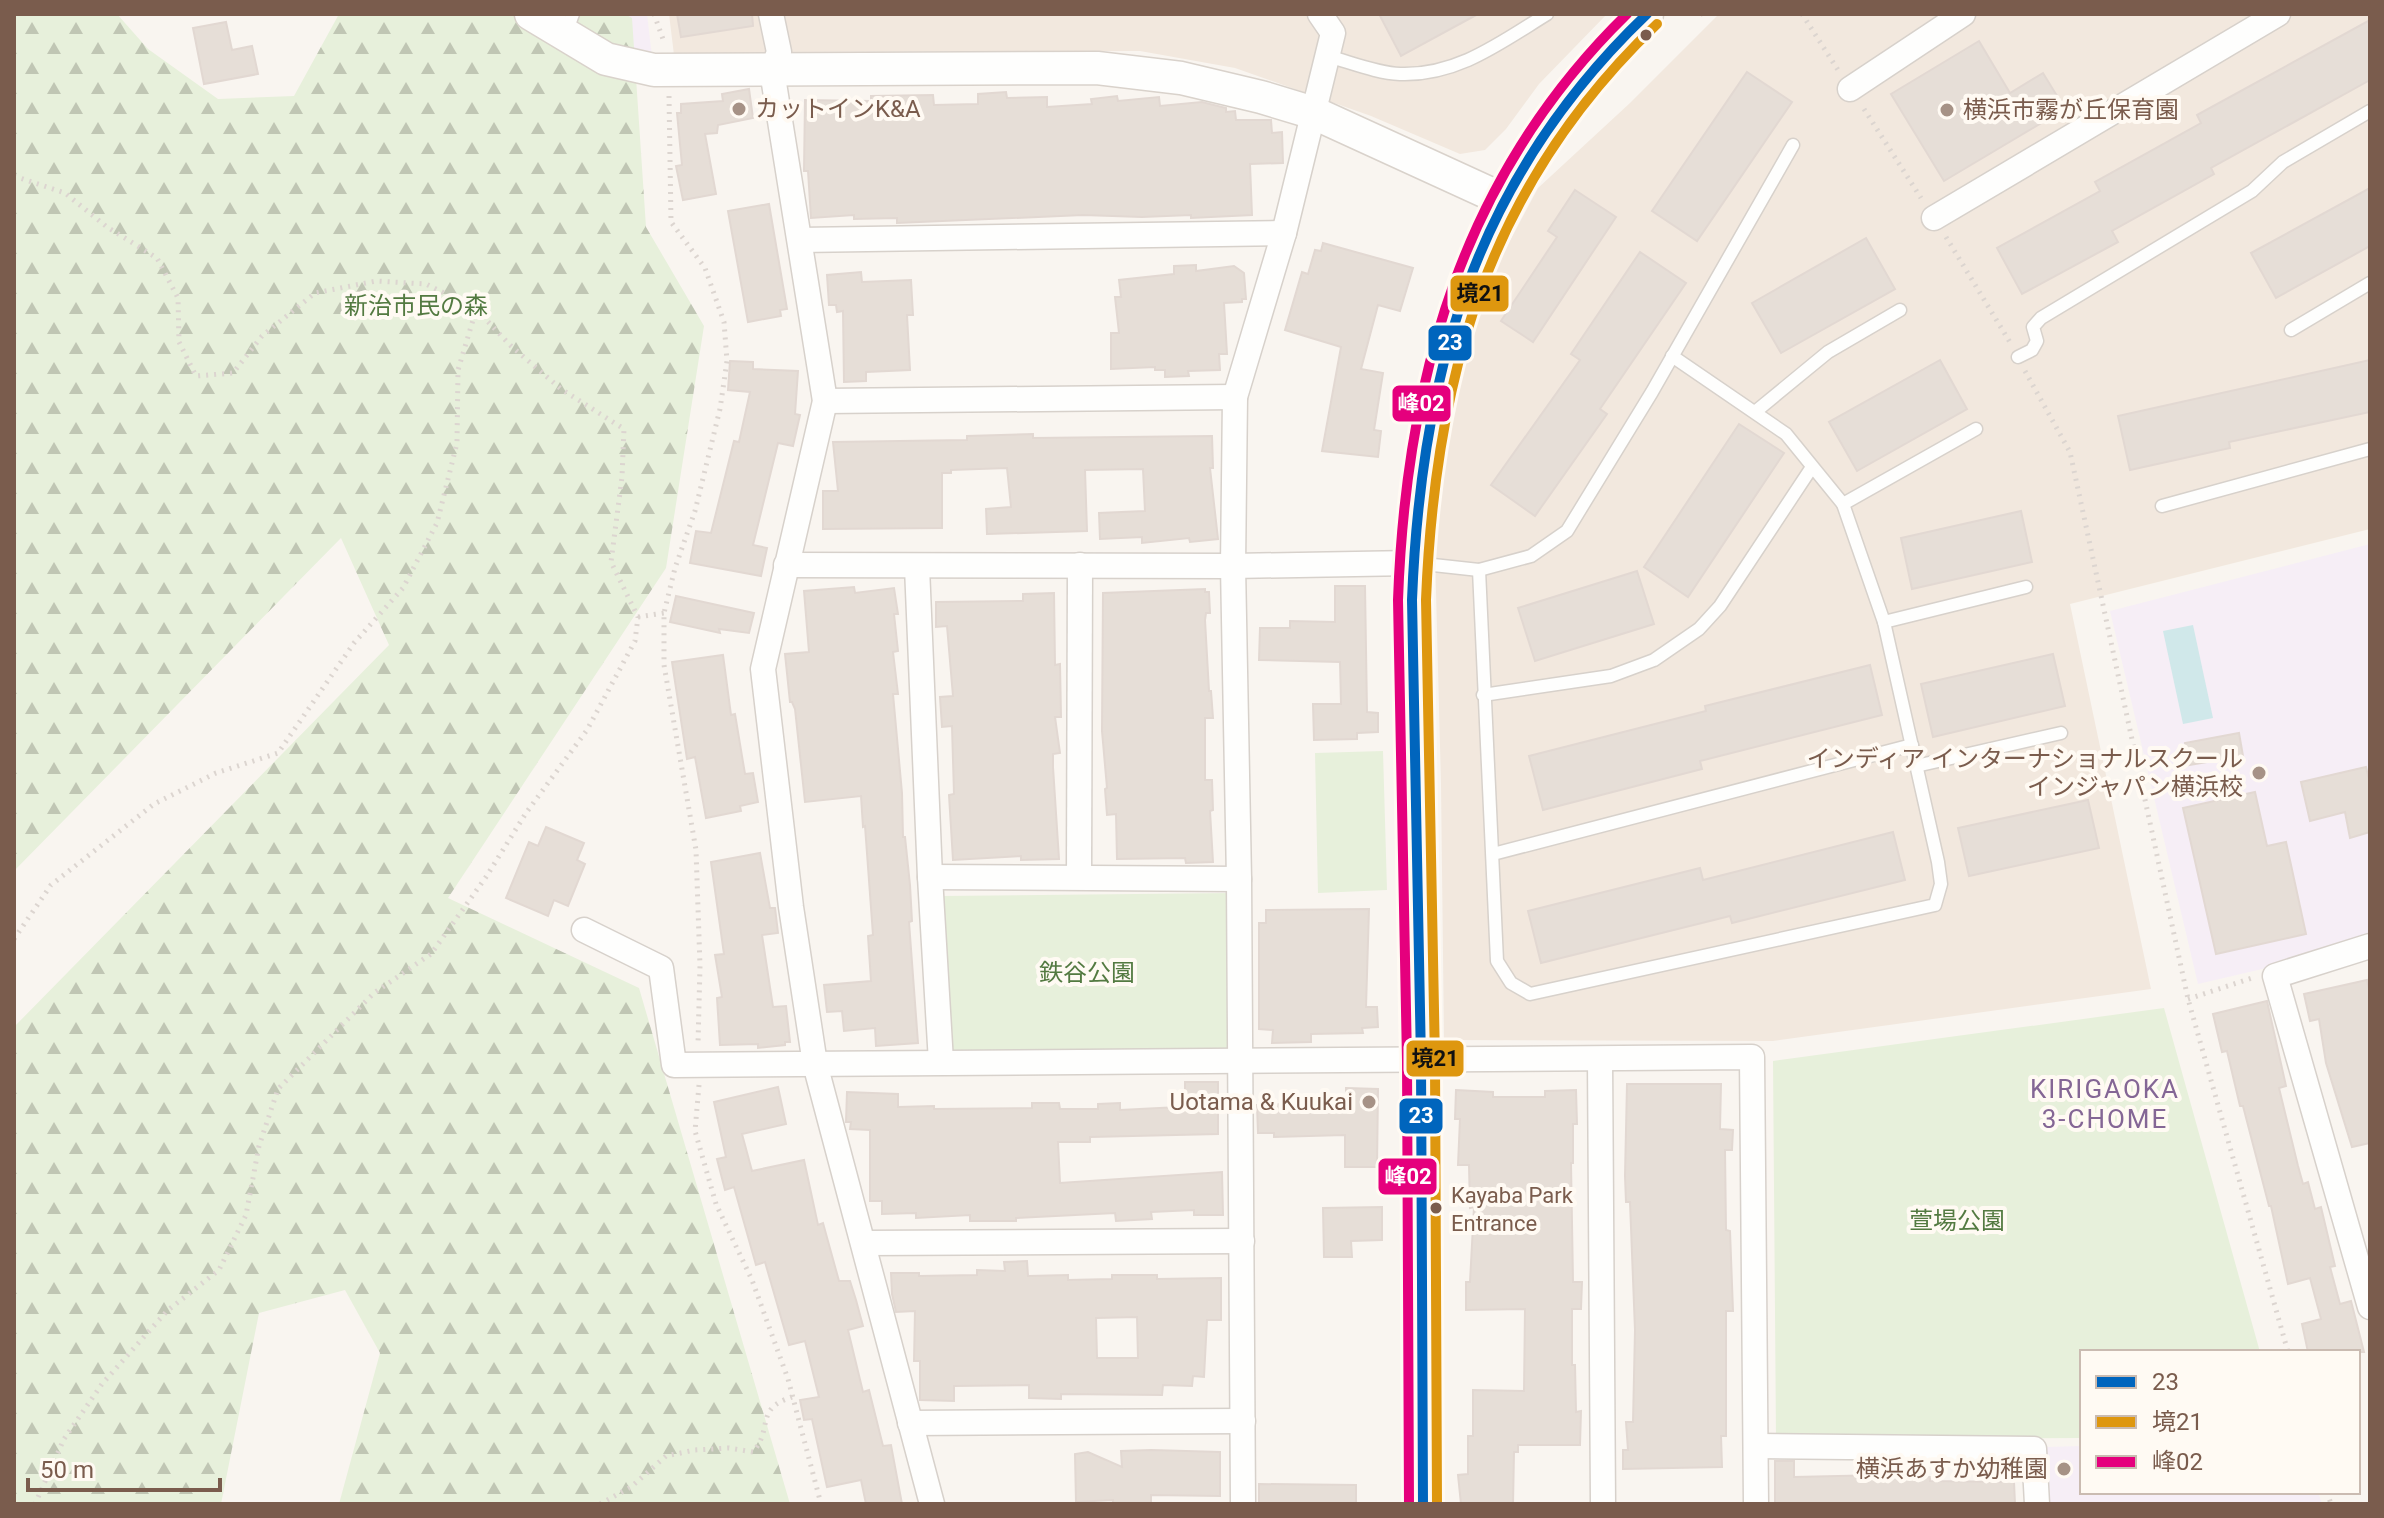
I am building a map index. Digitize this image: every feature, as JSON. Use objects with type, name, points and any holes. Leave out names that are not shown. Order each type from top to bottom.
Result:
[{"type":"street","points":[[531,14],[569,24],[606,59],[654,70],[1097,68],[1181,78],[1314,113],[1504,200]]},
{"type":"street","points":[[771,14],[779,52],[772,71],[825,401],[763,669],[791,907],[815,1064],[932,1504]]},
{"type":"street","points":[[1243,1504],[1241,1062],[1233,566],[1235,397],[1284,233],[1333,33],[1320,14]]},
{"type":"street","points":[[1423,1504],[1421,1061],[1412,563],[1429,426],[1457,309],[1504,200],[1553,118],[1614,46],[1647,14]]},
{"type":"street","points":[[1850,89],[1963,14]]},
{"type":"street","points":[[1934,218],[2278,14]]},
{"type":"street","points":[[800,240],[1284,233]]},
{"type":"street","points":[[825,401],[1235,397]]},
{"type":"street","points":[[786,565],[1233,566],[1412,563]]},
{"type":"street","points":[[1079,877],[1080,565]]},
{"type":"street","points":[[917,567],[941,1062]]},
{"type":"street","points":[[930,877],[1239,879]]},
{"type":"street","points":[[584,930],[661,968],[674,1065],[1752,1057],[1756,1504]]},
{"type":"street","points":[[2369,1300],[2275,976],[2370,946]]},
{"type":"street","points":[[1600,1059],[1603,1504]]},
{"type":"street","points":[[864,1243],[1242,1241]]},
{"type":"street","points":[[910,1423],[1243,1421]]},
{"type":"street","points":[[1757,1446],[2034,1449],[2037,1504]]},
{"type":"lane","points":[[1327,56],[1398,74],[1444,70],[1472,60],[1547,14]]},
{"type":"lane","points":[[2018,357],[2032,350],[2037,341],[2033,327],[2041,318],[2252,191],[2283,162],[2370,111]]},
{"type":"lane","points":[[1412,563],[1479,570],[1531,556],[1567,531],[1793,145]]},
{"type":"lane","points":[[2291,330],[2370,283]]},
{"type":"lane","points":[[1755,412],[1828,352],[1900,310]]},
{"type":"lane","points":[[1479,570],[1497,961],[1511,983],[1530,994],[1935,905],[1941,884],[1938,862],[1884,622],[1843,504],[1786,434],[1672,356]]},
{"type":"lane","points":[[1843,504],[1976,429]]},
{"type":"lane","points":[[2162,506],[2370,449]]},
{"type":"lane","points":[[1483,695],[1611,676],[1654,660],[1699,629],[1720,606],[1812,467]]},
{"type":"lane","points":[[1884,622],[2026,587]]},
{"type":"lane","points":[[1916,766],[2061,733]]},
{"type":"lane","points":[[1493,854],[1912,745]]},
{"type":"path","points":[[1802,14],[1934,218],[2018,357],[2070,452],[2188,999],[2287,1350]]},
{"type":"path","points":[[669,71],[671,222],[705,268],[724,322],[727,361],[720,409],[695,511],[675,568],[664,613],[664,665],[696,850],[700,966],[698,1043],[701,1064],[695,1131],[716,1204],[752,1280],[792,1397],[821,1504]]},
{"type":"path","points":[[14,176],[65,193],[107,227],[157,258],[178,298],[179,342],[196,376],[233,373],[262,336],[315,293],[376,281],[426,284],[476,309],[511,346],[561,389],[624,429],[622,477],[611,562],[638,617],[635,641],[587,730],[526,813],[486,877],[431,954],[374,993],[278,1089],[259,1146],[246,1215],[219,1270],[167,1311],[102,1384],[64,1439],[35,1504]]},
{"type":"path","points":[[14,939],[51,885],[154,804],[216,773],[278,753],[354,643],[403,588],[437,523],[457,443],[458,370],[476,309]]},
{"type":"path","points":[[638,617],[664,613]]},
{"type":"path","points":[[2188,999],[2259,976],[2275,976]]},
{"type":"path","points":[[600,1504],[631,1487],[666,1456],[706,1449],[729,1448],[753,1452],[763,1440],[766,1414],[778,1401],[792,1397]]},
{"type":"shaded area","points":[[551,14],[647,14],[652,57],[632,56]]},
{"type":"shaded area","points":[[669,14],[1607,14],[1539,84],[1506,129],[1485,150],[1460,154],[1371,116],[1235,68],[1140,51],[674,55]]},
{"type":"shaded area","points":[[1719,14],[2370,14],[2370,529],[2070,604],[2151,989],[1773,1041],[1444,1040],[1434,514],[1442,458],[1467,348],[1495,269],[1538,188],[1630,103]]},
{"type":"shaded area","name":"インディア インターナショナルスクール インジャパン横浜校","points":[[2370,544],[2370,936],[2275,966],[2198,984],[2110,611]]},
{"type":"shaded area","name":"横浜あすか幼稚園","points":[[2080,1446],[2080,1494],[2319,1494],[2322,1504],[2047,1504],[2046,1447]]},
{"type":"green space","name":"新治市民の森","points":[[14,14],[117,14],[148,49],[218,99],[294,96],[339,14],[625,14],[632,18],[646,227],[704,326],[666,568],[448,898],[639,988],[790,1504],[339,1504],[380,1353],[345,1290],[259,1313],[221,1504],[14,1504],[14,1027],[389,645],[341,538],[14,871]]},
{"type":"green space","points":[[1383,751],[1387,890],[1318,893],[1315,753]]},
{"type":"green space","name":"鉄谷公園","points":[[1231,893],[1232,1050],[952,1052],[942,896]]},
{"type":"green space","name":"萱場公園","points":[[2164,1008],[2259,1350],[2080,1350],[2080,1438],[1776,1439],[1773,1061]]},
{"type":"water","points":[[2193,625],[2213,718],[2183,724],[2163,631]]},
{"type":"building","points":[[677,14],[752,14],[753,26],[681,37]]},
{"type":"building","points":[[1379,14],[1478,14],[1401,56]]},
{"type":"building","points":[[2370,20],[2370,80],[2211,168],[2214,174],[2112,231],[2118,242],[2022,294],[1997,248],[2100,191],[2095,182],[2201,123],[2197,115]]},
{"type":"building","points":[[226,22],[232,50],[252,46],[258,74],[204,84],[193,28]]},
{"type":"building","points":[[1979,41],[2010,93],[2043,73],[2065,109],[1944,181],[1891,94]]},
{"type":"building","points":[[1747,72],[1792,102],[1697,241],[1652,211]]},
{"type":"building","points":[[749,89],[753,118],[718,125],[717,133],[705,134],[716,194],[683,200],[676,166],[682,165],[677,113],[681,113],[681,104],[723,101],[722,94]]},
{"type":"building","points":[[1006,92],[1007,98],[1047,97],[1047,107],[1092,104],[1091,99],[1117,96],[1118,101],[1159,97],[1160,106],[1202,102],[1226,108],[1226,112],[1235,111],[1236,120],[1271,120],[1272,133],[1282,132],[1283,163],[1250,164],[1252,215],[1191,218],[1191,215],[1083,215],[897,223],[897,218],[854,219],[854,215],[811,218],[808,171],[804,171],[805,100],[871,101],[871,96],[933,95],[934,105],[978,104],[978,94]]},
{"type":"building","points":[[2370,188],[2370,246],[2276,298],[2251,253]]},
{"type":"building","points":[[1575,190],[1616,217],[1533,342],[1501,321],[1557,237],[1548,231]]},
{"type":"building","points":[[769,204],[787,309],[780,310],[781,316],[748,322],[728,211]]},
{"type":"building","points":[[1866,238],[1895,289],[1781,353],[1752,303]]},
{"type":"building","points":[[1323,243],[1413,268],[1400,311],[1378,305],[1361,369],[1383,373],[1374,430],[1381,431],[1378,457],[1322,451],[1341,347],[1285,330],[1302,272],[1308,274],[1315,250],[1321,251]]},
{"type":"building","points":[[1640,252],[1686,283],[1600,409],[1607,414],[1535,516],[1491,485],[1580,360],[1571,354]]},
{"type":"building","points":[[1196,265],[1196,271],[1234,266],[1244,273],[1246,299],[1224,303],[1227,354],[1219,354],[1220,370],[1188,371],[1189,376],[1165,377],[1165,370],[1155,370],[1155,367],[1111,369],[1111,333],[1119,333],[1115,297],[1121,297],[1119,280],[1174,274],[1174,266]]},
{"type":"building","points":[[861,272],[862,282],[911,280],[913,315],[907,315],[910,370],[866,372],[866,381],[844,382],[843,311],[837,312],[836,305],[829,305],[827,275]]},
{"type":"building","points":[[1940,360],[1967,409],[1857,471],[1829,422]]},
{"type":"building","points":[[2370,360],[2370,412],[2229,442],[2230,448],[2130,470],[2118,416]]},
{"type":"building","points":[[730,361],[753,362],[753,369],[798,371],[795,414],[800,415],[793,446],[778,443],[753,545],[767,548],[761,576],[690,563],[696,531],[711,533],[734,441],[739,442],[750,392],[728,390]]},
{"type":"building","points":[[1739,424],[1784,453],[1688,597],[1644,567]]},
{"type":"building","points":[[1033,434],[1033,438],[1212,436],[1213,468],[1210,468],[1218,539],[1190,542],[1189,538],[1142,543],[1142,537],[1100,539],[1099,513],[1145,511],[1143,469],[1085,470],[1087,531],[987,534],[986,509],[1011,507],[1007,468],[942,473],[942,528],[823,529],[823,491],[838,491],[833,442],[967,440],[967,436]]},
{"type":"building","points":[[2021,511],[2032,562],[1912,589],[1901,538]]},
{"type":"building","points":[[1637,571],[1654,624],[1535,661],[1518,608]]},
{"type":"building","points":[[1335,586],[1365,586],[1367,712],[1378,713],[1378,732],[1357,733],[1357,739],[1314,740],[1313,704],[1341,704],[1340,662],[1259,660],[1260,628],[1290,628],[1290,621],[1335,622]]},
{"type":"building","points":[[854,587],[855,593],[894,588],[898,614],[894,614],[898,651],[893,652],[898,694],[893,694],[903,837],[910,885],[912,921],[909,922],[918,1043],[876,1046],[875,1028],[844,1031],[842,1011],[827,1012],[824,985],[871,981],[868,936],[873,935],[865,826],[861,796],[805,802],[795,709],[790,702],[785,654],[809,652],[804,591]]},
{"type":"building","points":[[1205,589],[1209,592],[1210,613],[1206,613],[1205,620],[1213,718],[1205,718],[1205,780],[1212,780],[1213,862],[1186,863],[1185,858],[1117,859],[1116,814],[1107,815],[1105,789],[1102,731],[1103,593]]},
{"type":"building","points":[[1054,593],[1055,665],[1060,664],[1061,717],[1055,717],[1060,753],[1053,754],[1059,859],[1021,860],[1021,856],[953,860],[949,795],[954,794],[952,726],[942,727],[940,697],[953,696],[947,626],[936,627],[936,602],[1023,601],[1023,594]]},
{"type":"building","points":[[676,596],[754,613],[749,633],[719,629],[720,633],[670,622]]},
{"type":"building","points":[[2053,654],[2065,706],[1933,737],[1921,684]]},
{"type":"building","points":[[723,655],[731,715],[735,714],[745,774],[753,773],[758,802],[740,806],[741,811],[706,818],[695,757],[687,759],[672,662]]},
{"type":"building","points":[[1870,665],[1882,715],[1700,761],[1702,769],[1543,810],[1529,756],[1706,711],[1705,706]]},
{"type":"building","points":[[2239,733],[2243,756],[2189,765],[2185,743]]},
{"type":"building","points":[[2366,767],[2370,784],[2370,832],[2350,838],[2345,812],[2310,821],[2301,782]]},
{"type":"building","points":[[2255,792],[2267,846],[2286,842],[2306,934],[2216,954],[2183,808]]},
{"type":"building","points":[[2088,800],[2099,848],[1969,876],[1958,828]]},
{"type":"building","points":[[546,827],[584,843],[577,860],[585,864],[568,906],[554,900],[548,916],[506,898],[529,842],[538,846]]},
{"type":"building","points":[[1893,832],[1905,880],[1732,923],[1730,916],[1541,963],[1528,911],[1700,868],[1703,880]]},
{"type":"building","points":[[760,853],[770,908],[775,908],[778,933],[762,935],[773,1007],[786,1006],[790,1042],[758,1048],[758,1044],[720,1045],[717,998],[722,997],[715,955],[724,954],[711,862]]},
{"type":"building","points":[[1369,909],[1366,1007],[1377,1007],[1378,1027],[1362,1028],[1363,1033],[1311,1034],[1311,1042],[1272,1043],[1273,1030],[1259,1029],[1259,923],[1266,923],[1266,910]]},
{"type":"building","points":[[2367,980],[2370,993],[2370,1143],[2352,1147],[2326,1063],[2319,1019],[2310,1021],[2304,994]]},
{"type":"building","points":[[2267,1001],[2286,1086],[2279,1088],[2298,1166],[2303,1184],[2308,1182],[2315,1209],[2321,1207],[2335,1266],[2330,1267],[2340,1304],[2351,1301],[2364,1352],[2308,1350],[2302,1324],[2321,1319],[2310,1278],[2288,1284],[2271,1206],[2243,1106],[2240,1106],[2227,1051],[2222,1052],[2213,1014]]},
{"type":"building","points":[[1185,1082],[1218,1082],[1218,1134],[1090,1137],[1090,1142],[1058,1142],[1060,1183],[1222,1172],[1223,1215],[1194,1215],[1194,1210],[1151,1212],[1152,1219],[1116,1221],[1115,1213],[1016,1218],[1016,1221],[970,1221],[970,1215],[916,1218],[916,1213],[882,1214],[882,1201],[870,1201],[870,1130],[850,1129],[851,1122],[846,1122],[847,1092],[898,1094],[898,1107],[1032,1108],[1032,1103],[1059,1103],[1060,1109],[1098,1109],[1098,1104],[1120,1103],[1120,1110],[1179,1107],[1179,1093],[1185,1092]]},
{"type":"building","points":[[1627,1084],[1721,1084],[1720,1129],[1733,1130],[1732,1150],[1725,1150],[1726,1230],[1730,1231],[1733,1311],[1726,1311],[1726,1436],[1721,1436],[1722,1467],[1623,1469],[1623,1450],[1628,1450],[1626,1422],[1633,1422],[1635,1330],[1630,1202],[1626,1202],[1625,1176]]},
{"type":"building","points":[[778,1087],[786,1124],[742,1134],[752,1171],[804,1160],[818,1225],[823,1223],[839,1281],[850,1281],[856,1300],[863,1326],[848,1330],[863,1392],[869,1390],[883,1446],[891,1445],[902,1504],[866,1504],[861,1480],[827,1487],[812,1419],[804,1420],[800,1400],[819,1397],[805,1341],[789,1345],[765,1262],[756,1265],[734,1187],[725,1190],[717,1159],[726,1157],[714,1102]]},
{"type":"building","points":[[1346,1088],[1378,1089],[1377,1167],[1345,1167],[1345,1135],[1274,1137],[1274,1133],[1258,1133],[1257,1105],[1346,1102]]},
{"type":"building","points":[[1456,1090],[1493,1092],[1493,1097],[1545,1097],[1545,1091],[1576,1090],[1577,1124],[1573,1124],[1571,1163],[1573,1282],[1582,1282],[1581,1309],[1572,1309],[1572,1365],[1575,1365],[1576,1412],[1581,1411],[1580,1445],[1518,1445],[1518,1452],[1514,1452],[1513,1504],[1461,1504],[1458,1475],[1468,1474],[1468,1436],[1473,1436],[1473,1390],[1524,1391],[1525,1309],[1466,1310],[1474,1207],[1470,1208],[1469,1165],[1458,1165],[1460,1119],[1455,1119]]},
{"type":"building","points":[[1382,1207],[1382,1240],[1351,1241],[1352,1257],[1324,1257],[1323,1208]]},
{"type":"building","points":[[1027,1261],[1028,1276],[1068,1275],[1068,1280],[1112,1279],[1112,1275],[1157,1275],[1157,1279],[1221,1278],[1221,1320],[1207,1320],[1204,1377],[1193,1376],[1192,1386],[1163,1385],[1162,1395],[1061,1394],[1061,1399],[1029,1398],[1029,1385],[954,1386],[954,1401],[920,1400],[920,1361],[914,1361],[915,1311],[896,1312],[891,1273],[977,1275],[977,1270],[1005,1271],[1004,1262]],"holes":[[[1137,1317],[1138,1358],[1097,1358],[1096,1318]]]},
{"type":"building","points":[[1121,1451],[1220,1452],[1220,1496],[1151,1495],[1151,1504],[1113,1504],[1113,1500],[1076,1502],[1075,1454],[1088,1452],[1122,1467]]},
{"type":"building","points":[[1775,1461],[1794,1461],[1794,1477],[1882,1475],[1890,1478],[1930,1477],[1930,1481],[2014,1482],[2015,1504],[1775,1504]]},
{"type":"building","points":[[1259,1484],[1356,1485],[1356,1504],[1259,1504]]},
{"type":"transit line","name":"峰02","points":[[1409,1504],[1407,1061],[1398,600],[1403,517],[1414,437],[1431,359],[1454,283],[1485,211],[1523,142],[1570,76],[1627,14]]},
{"type":"transit line","name":"23","points":[[1423,1504],[1421,1061],[1412,600],[1428,434],[1445,356],[1469,282],[1500,210],[1539,142],[1588,77],[1647,14]]},
{"type":"transit line","name":"境21","points":[[1437,1504],[1435,1061],[1426,600],[1442,437],[1459,361],[1482,287],[1512,217],[1551,150],[1599,85],[1657,24]]},
{"type":"place","name":"カットインK&A","points":[[739,109]]},
{"type":"place","name":"横浜市霧が丘保育園","points":[[1947,110]]},
{"type":"place","name":"インディア インターナショナルスクール インジャパン横浜校","points":[[2259,773]]},
{"type":"place","name":"Uotama & Kuukai","points":[[1369,1102]]},
{"type":"place","name":"Kayaba Park Entrance","points":[[1436,1208]]},
{"type":"place","name":"横浜あすか幼稚園","points":[[2064,1469]]},
{"type":"district","name":"KIRIGAOKA 3-CHOME","points":[[2105,1104]]}]
